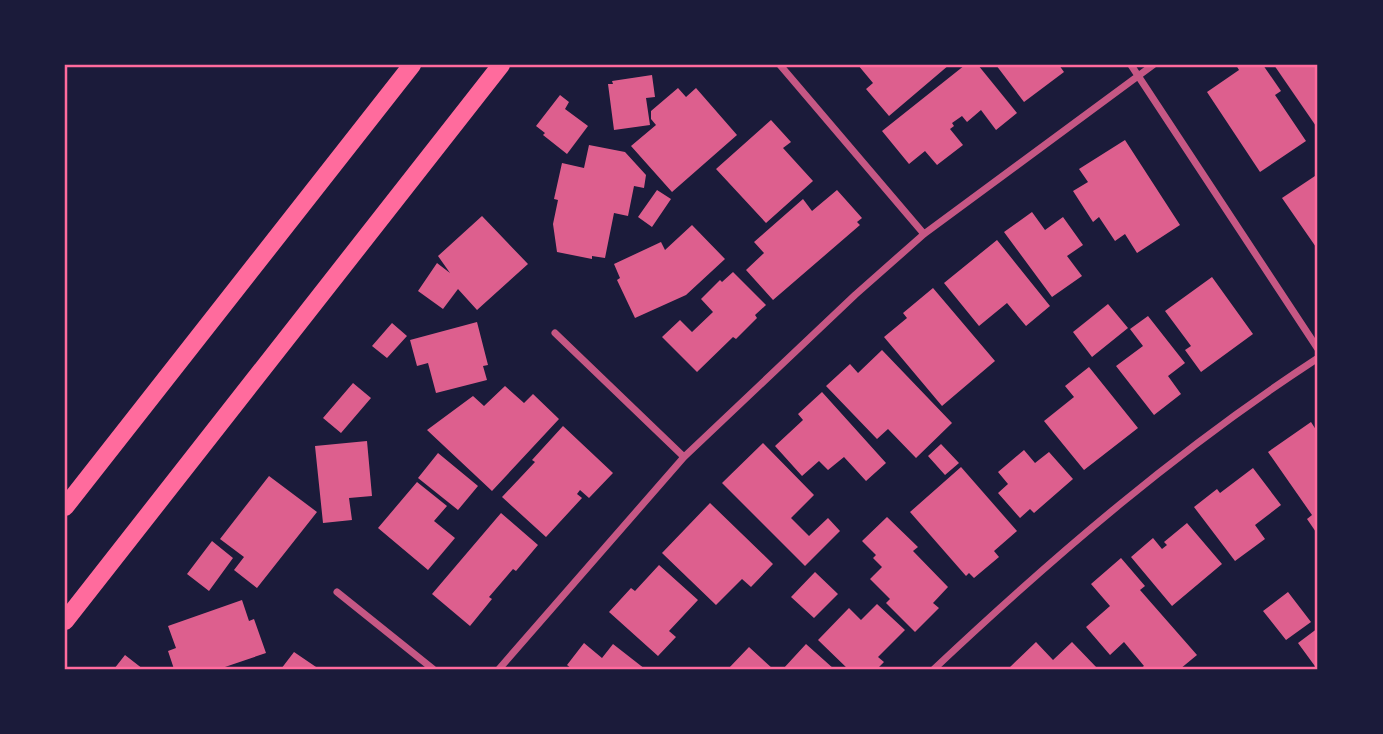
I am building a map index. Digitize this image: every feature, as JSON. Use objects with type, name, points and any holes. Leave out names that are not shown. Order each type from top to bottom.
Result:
[{"type":"main road","points":[[65,507],[412,65]]},
{"type":"main road","points":[[65,621],[501,65]]},
{"type":"street","points":[[780,65],[924,234]]},
{"type":"street","points":[[1130,65],[1318,349]]},
{"type":"street","points":[[499,669],[684,457],[855,295],[924,234],[1153,65]]},
{"type":"street","points":[[555,333],[684,457]]},
{"type":"street","points":[[934,669],[1044,569],[1142,486],[1266,391],[1318,358]]},
{"type":"street","points":[[337,592],[433,669]]},
{"type":"building","points":[[858,65],[949,65],[889,116],[866,89],[873,83]]},
{"type":"building","points":[[965,65],[978,65],[1017,113],[996,130],[981,110],[967,122],[962,116],[952,123],[954,126],[950,129],[963,145],[937,165],[925,151],[909,164],[882,131]]},
{"type":"building","points":[[996,65],[1059,65],[1064,72],[1024,102]]},
{"type":"building","points":[[1236,65],[1263,65],[1281,91],[1275,95],[1306,141],[1260,172],[1207,92],[1239,70]]},
{"type":"building","points":[[1274,65],[1318,65],[1318,129]]},
{"type":"building","points":[[652,75],[655,97],[646,98],[650,125],[614,130],[608,84],[613,84],[612,81]]},
{"type":"building","points":[[678,88],[686,97],[696,88],[737,135],[672,192],[631,146],[656,125],[651,119],[651,111]]},
{"type":"building","points":[[560,95],[569,102],[565,109],[588,126],[567,154],[536,126]]},
{"type":"building","points":[[771,120],[791,142],[783,148],[813,181],[766,223],[716,169]]},
{"type":"building","points":[[1125,140],[1180,225],[1137,253],[1125,234],[1115,241],[1099,217],[1093,222],[1073,191],[1088,182],[1079,169]]},
{"type":"building","points":[[589,145],[625,152],[646,175],[644,188],[634,186],[628,216],[614,213],[605,258],[592,256],[592,259],[557,252],[553,224],[558,200],[554,199],[562,163],[584,168]]},
{"type":"building","points":[[1318,174],[1318,250],[1282,198]]},
{"type":"building","points":[[657,190],[671,199],[652,227],[638,217]]},
{"type":"building","points":[[837,190],[862,218],[857,222],[860,225],[773,300],[746,270],[764,253],[754,242],[803,199],[812,211]]},
{"type":"building","points":[[1032,212],[1045,230],[1063,217],[1083,245],[1067,256],[1082,276],[1052,297],[1004,232]]},
{"type":"building","points":[[482,216],[528,264],[477,310],[458,289],[443,309],[418,291],[437,263],[450,273],[438,256]]},
{"type":"building","points":[[692,225],[725,259],[686,295],[635,318],[617,280],[620,278],[614,264],[661,242],[665,250]]},
{"type":"building","points":[[997,240],[1050,306],[1026,326],[1007,303],[979,326],[944,283]]},
{"type":"building","points":[[733,272],[766,305],[736,339],[733,337],[697,372],[662,337],[680,320],[692,332],[713,312],[701,299],[720,280],[722,282]]},
{"type":"building","points":[[1212,277],[1253,334],[1201,372],[1185,350],[1191,346],[1165,311]]},
{"type":"building","points":[[933,288],[995,361],[942,406],[884,337],[907,318],[903,313]]},
{"type":"building","points":[[1108,304],[1128,328],[1092,357],[1073,332]]},
{"type":"building","points":[[1148,316],[1185,363],[1168,376],[1181,394],[1154,415],[1116,366],[1143,346],[1130,329]]},
{"type":"building","points":[[477,322],[488,365],[483,366],[487,380],[436,393],[428,363],[417,366],[410,340]]},
{"type":"building","points":[[392,323],[407,336],[387,358],[372,346]]},
{"type":"building","points":[[882,350],[952,423],[916,458],[888,429],[877,439],[826,386],[850,364],[858,373]]},
{"type":"building","points":[[1089,367],[1138,428],[1084,470],[1044,421],[1074,397],[1065,386]]},
{"type":"building","points":[[353,383],[371,398],[341,433],[323,418]]},
{"type":"building","points":[[505,386],[524,403],[533,394],[559,419],[492,491],[427,430],[473,396],[484,406]]},
{"type":"building","points":[[822,392],[886,463],[866,481],[844,457],[828,470],[819,461],[802,476],[775,446],[803,420],[798,414]]},
{"type":"building","points":[[1311,422],[1318,433],[1318,535],[1307,519],[1312,515],[1268,452]]},
{"type":"building","points":[[563,426],[613,473],[589,498],[580,490],[577,494],[582,498],[546,537],[502,497],[535,462],[532,460]]},
{"type":"building","points":[[367,441],[372,496],[349,498],[352,520],[323,523],[315,446]]},
{"type":"building","points":[[763,443],[814,495],[791,518],[809,536],[828,518],[840,531],[805,566],[722,483]]},
{"type":"building","points":[[941,444],[959,463],[945,475],[928,456]]},
{"type":"building","points":[[1024,450],[1035,463],[1049,452],[1073,479],[1034,513],[1030,509],[1020,518],[998,493],[1008,484],[998,472]]},
{"type":"building","points":[[438,453],[478,486],[458,510],[418,478]]},
{"type":"building","points":[[961,467],[1017,531],[994,551],[999,557],[974,578],[969,573],[966,576],[910,512]]},
{"type":"building","points":[[1253,468],[1281,505],[1255,525],[1265,539],[1235,561],[1194,507],[1217,489],[1220,493]]},
{"type":"building","points":[[269,476],[317,512],[257,588],[234,570],[244,557],[220,539]]},
{"type":"building","points":[[417,482],[447,506],[434,521],[455,538],[428,570],[378,528]]},
{"type":"building","points":[[710,503],[773,564],[751,587],[742,579],[716,605],[662,553]]},
{"type":"building","points":[[501,513],[538,545],[489,597],[492,599],[470,626],[432,594]]},
{"type":"building","points":[[887,517],[918,547],[913,551],[948,587],[933,603],[939,608],[915,632],[886,603],[890,599],[870,579],[882,567],[873,558],[876,555],[862,541]]},
{"type":"building","points":[[1187,523],[1222,564],[1172,606],[1131,557],[1153,538],[1162,549],[1167,545],[1164,542]]},
{"type":"building","points":[[212,541],[233,558],[209,591],[187,574]]},
{"type":"building","points":[[1121,558],[1145,586],[1140,590],[1197,655],[1180,669],[1140,669],[1144,666],[1124,642],[1110,655],[1086,627],[1110,606],[1091,584]]},
{"type":"building","points":[[659,565],[698,600],[669,631],[676,637],[658,656],[609,612],[631,588],[635,591]]},
{"type":"building","points":[[815,572],[838,594],[814,618],[791,597]]},
{"type":"building","points":[[1288,592],[1311,622],[1286,640],[1263,611]]},
{"type":"building","points":[[242,600],[249,621],[254,619],[266,653],[219,669],[174,669],[168,651],[176,648],[168,626]]},
{"type":"building","points":[[877,604],[905,630],[878,657],[884,662],[877,669],[848,669],[818,640],[849,608],[861,620]]},
{"type":"building","points":[[1318,628],[1318,669],[1317,669],[1298,643]]},
{"type":"building","points":[[1036,642],[1053,660],[1072,642],[1098,669],[1008,669]]},
{"type":"building","points":[[584,643],[602,658],[613,644],[645,669],[572,669],[567,665]]},
{"type":"building","points":[[806,644],[834,669],[783,669]]},
{"type":"building","points":[[749,647],[773,669],[728,669]]},
{"type":"building","points":[[294,652],[319,669],[281,669]]},
{"type":"building","points":[[125,655],[143,669],[114,669]]}]
